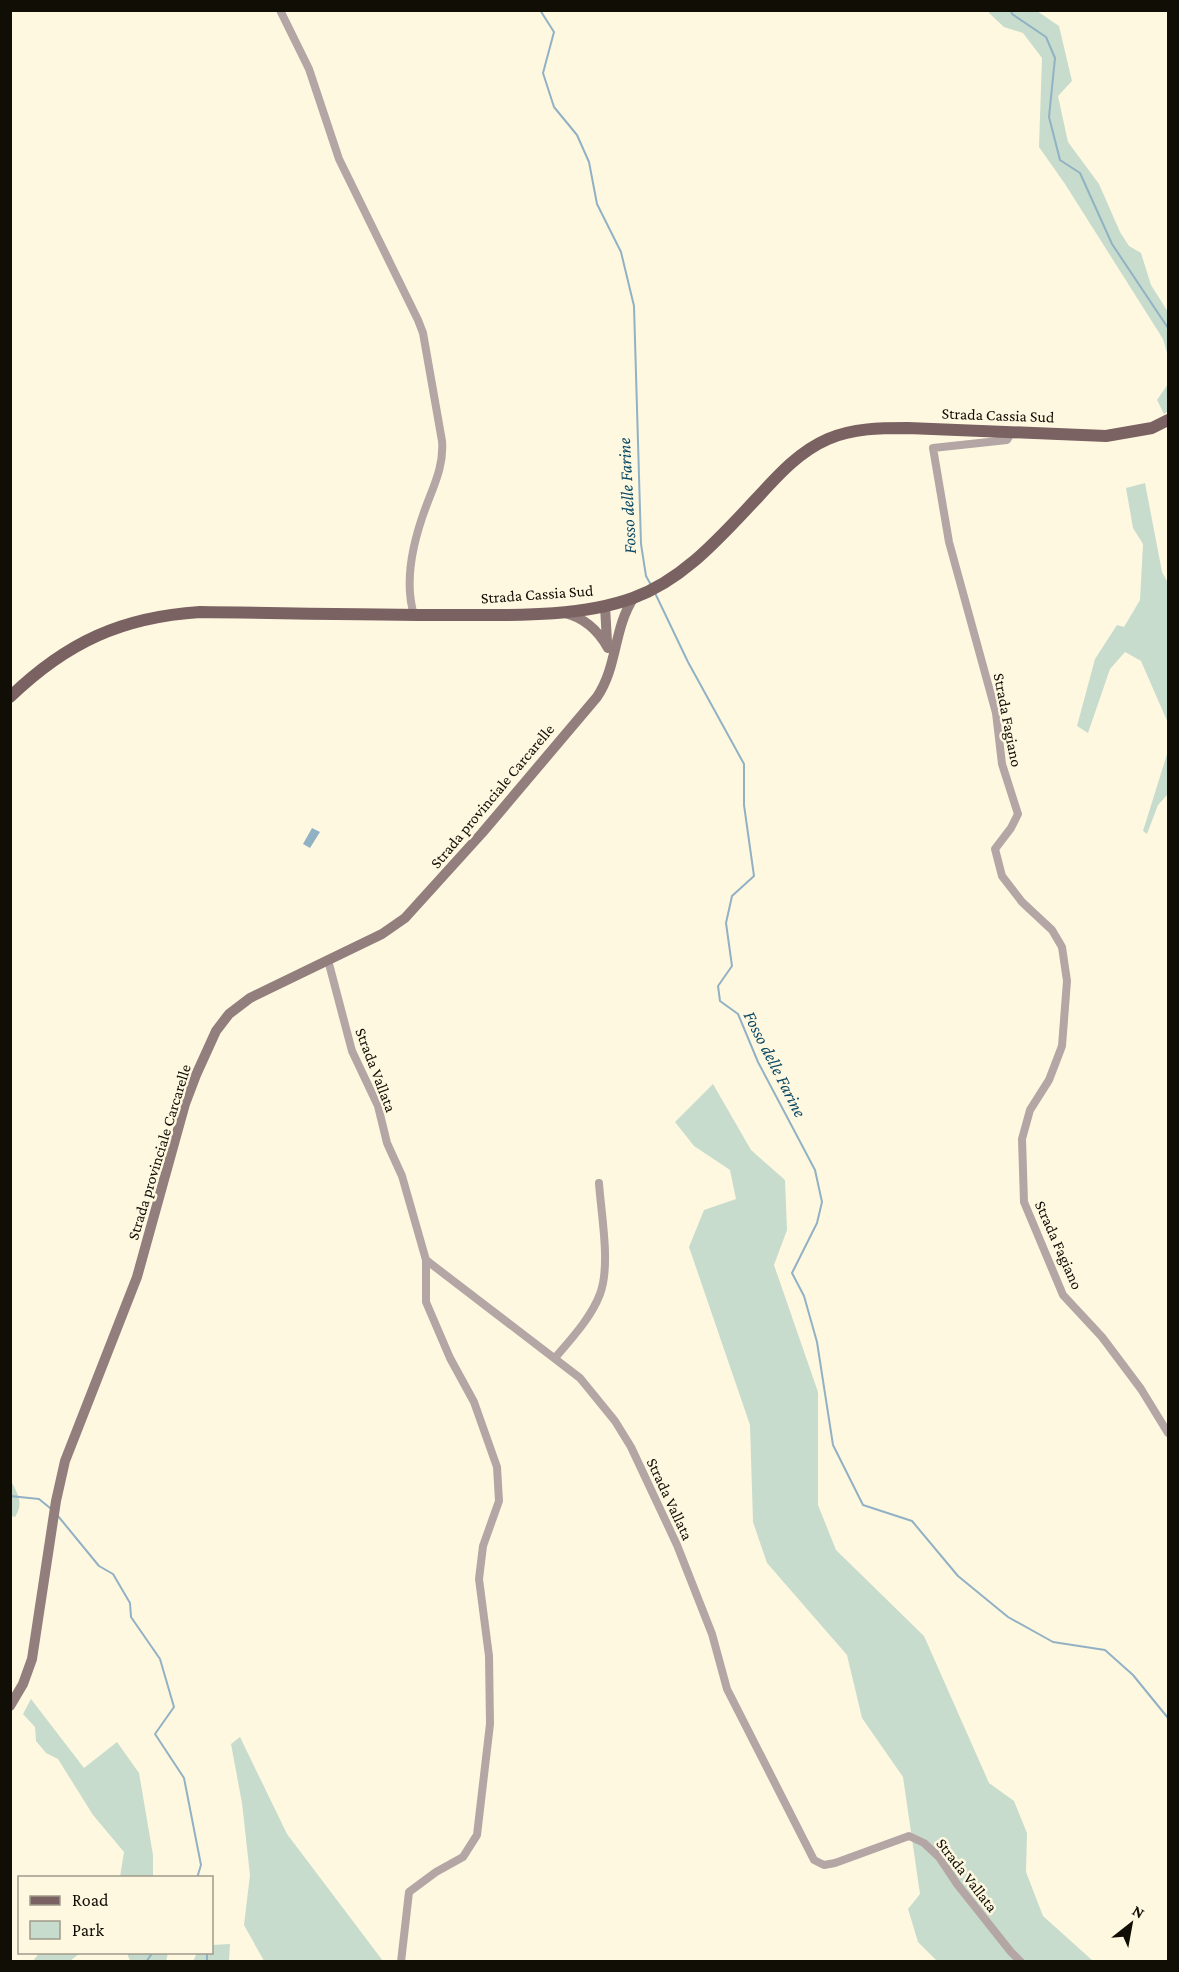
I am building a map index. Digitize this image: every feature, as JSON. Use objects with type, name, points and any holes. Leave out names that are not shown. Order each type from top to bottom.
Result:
[{"type":"main road","name":"Strada Cassia Sud","points":[[10,697],[44,667],[68,650],[114,628],[166,614],[200,612],[495,615],[559,612],[604,606],[634,597],[661,584],[693,562],[716,541],[784,468],[816,444],[852,432],[878,428],[1106,436],[1152,428],[1168,420]]},
{"type":"main road","name":"Strada provinciale Carcarelle","points":[[10,1706],[23,1684],[32,1659],[61,1474],[71,1443],[137,1277],[185,1104],[211,1041],[229,1014],[242,1003],[382,934],[405,918],[482,833],[597,697],[612,663],[624,614],[634,597]]},
{"type":"main road","points":[[604,606],[614,624],[617,638]]},
{"type":"main road","points":[[604,606],[604,622],[612,663]]},
{"type":"main road","points":[[559,612],[576,616],[591,625],[608,648]]},
{"type":"street","points":[[280,10],[309,69],[339,159],[388,256],[423,333],[443,455],[411,559],[409,590],[414,615]]},
{"type":"street","name":"Strada Fagiano","points":[[1012,432],[1007,440],[933,448],[933,457],[949,542],[996,713],[1002,764],[1018,814],[1011,828],[995,849],[1002,876],[1022,902],[1052,930],[1062,947],[1067,981],[1062,1047],[1048,1080],[1030,1110],[1022,1138],[1024,1202],[1063,1295],[1102,1337],[1140,1389],[1168,1433]]},
{"type":"street","name":"Strada Vallata","points":[[328,960],[352,1051],[378,1106],[387,1143],[402,1176],[426,1260],[580,1378],[615,1420],[631,1447],[681,1556],[712,1634],[727,1689],[814,1860],[824,1865],[835,1863],[909,1836],[924,1843],[939,1857],[957,1884],[1021,1962]]},
{"type":"street","points":[[555,1358],[584,1322],[600,1293],[605,1261],[599,1183]]},
{"type":"street","points":[[401,1962],[409,1892],[436,1872],[463,1857],[477,1835],[489,1724],[489,1656],[479,1579],[483,1546],[499,1501],[497,1467],[474,1402],[450,1358],[426,1302],[426,1260]]},
{"type":"green space","points":[[989,11],[1037,11],[1059,26],[1072,81],[1058,96],[1068,142],[1099,184],[1120,232],[1129,246],[1141,253],[1151,285],[1168,312],[1168,356],[1163,339],[1039,147],[1042,58],[1023,33],[1004,27]]},
{"type":"green space","points":[[1168,384],[1168,411],[1164,414],[1157,400]]},
{"type":"green space","points":[[1145,483],[1162,572],[1168,583],[1168,723],[1141,661],[1125,652],[1110,669],[1088,733],[1077,726],[1095,659],[1117,625],[1124,627],[1140,600],[1143,544],[1133,528],[1126,488]]},
{"type":"green space","points":[[1168,751],[1168,794],[1158,805],[1147,834],[1143,831]]},
{"type":"green space","points":[[713,1084],[751,1150],[785,1180],[787,1230],[774,1265],[818,1392],[818,1505],[836,1550],[924,1636],[989,1783],[1014,1801],[1027,1833],[1026,1872],[1043,1916],[1093,1961],[937,1961],[918,1942],[908,1909],[920,1894],[903,1777],[862,1718],[847,1655],[767,1563],[753,1522],[750,1425],[689,1247],[704,1210],[736,1199],[730,1170],[694,1146],[675,1122]]},
{"type":"green space","points":[[11,1481],[20,1503],[15,1517],[11,1516]]},
{"type":"green space","points":[[31,1699],[84,1768],[117,1742],[139,1773],[153,1855],[153,1876],[120,1876],[124,1852],[93,1815],[58,1759],[46,1753],[36,1741],[35,1727],[23,1714]]},
{"type":"green space","points":[[240,1737],[287,1834],[383,1961],[264,1961],[244,1925],[250,1875],[242,1803],[231,1744]]},
{"type":"green space","points":[[230,1944],[229,1961],[193,1961],[196,1954],[213,1954],[213,1945]]},
{"type":"green space","points":[[38,1954],[79,1954],[70,1961],[33,1961]]},
{"type":"green space","points":[[128,1954],[168,1954],[166,1962],[130,1961]]},
{"type":"water","points":[[312,828],[320,832],[310,848],[303,844]]},
{"type":"waterway","name":"Fosso delle Farine","points":[[540,10],[554,32],[543,73],[554,107],[577,135],[589,162],[597,204],[621,252],[634,306],[641,544],[646,576],[651,585]]},
{"type":"waterway","points":[[1011,10],[1012,14],[1046,37],[1055,58],[1049,117],[1060,160],[1080,173],[1112,244],[1168,328]]},
{"type":"waterway","name":"Fosso delle Farine","points":[[655,593],[688,662],[744,764],[744,805],[754,876],[732,896],[726,923],[732,966],[718,986],[720,1001],[738,1014],[758,1062],[815,1170],[822,1202],[817,1223],[792,1273],[804,1296],[817,1342],[833,1445],[863,1505],[912,1521],[958,1576],[1008,1617],[1053,1642],[1105,1650],[1133,1675],[1168,1718]]},
{"type":"waterway","points":[[10,1496],[39,1499],[50,1508]]},
{"type":"waterway","points":[[58,1516],[99,1566],[113,1574],[130,1603],[131,1617],[160,1659],[174,1707],[155,1734],[184,1778],[201,1865],[198,1876]]},
{"type":"waterway","points":[[146,1962],[152,1954]]},
{"type":"waterway","points":[[207,1954],[207,1962]]}]
